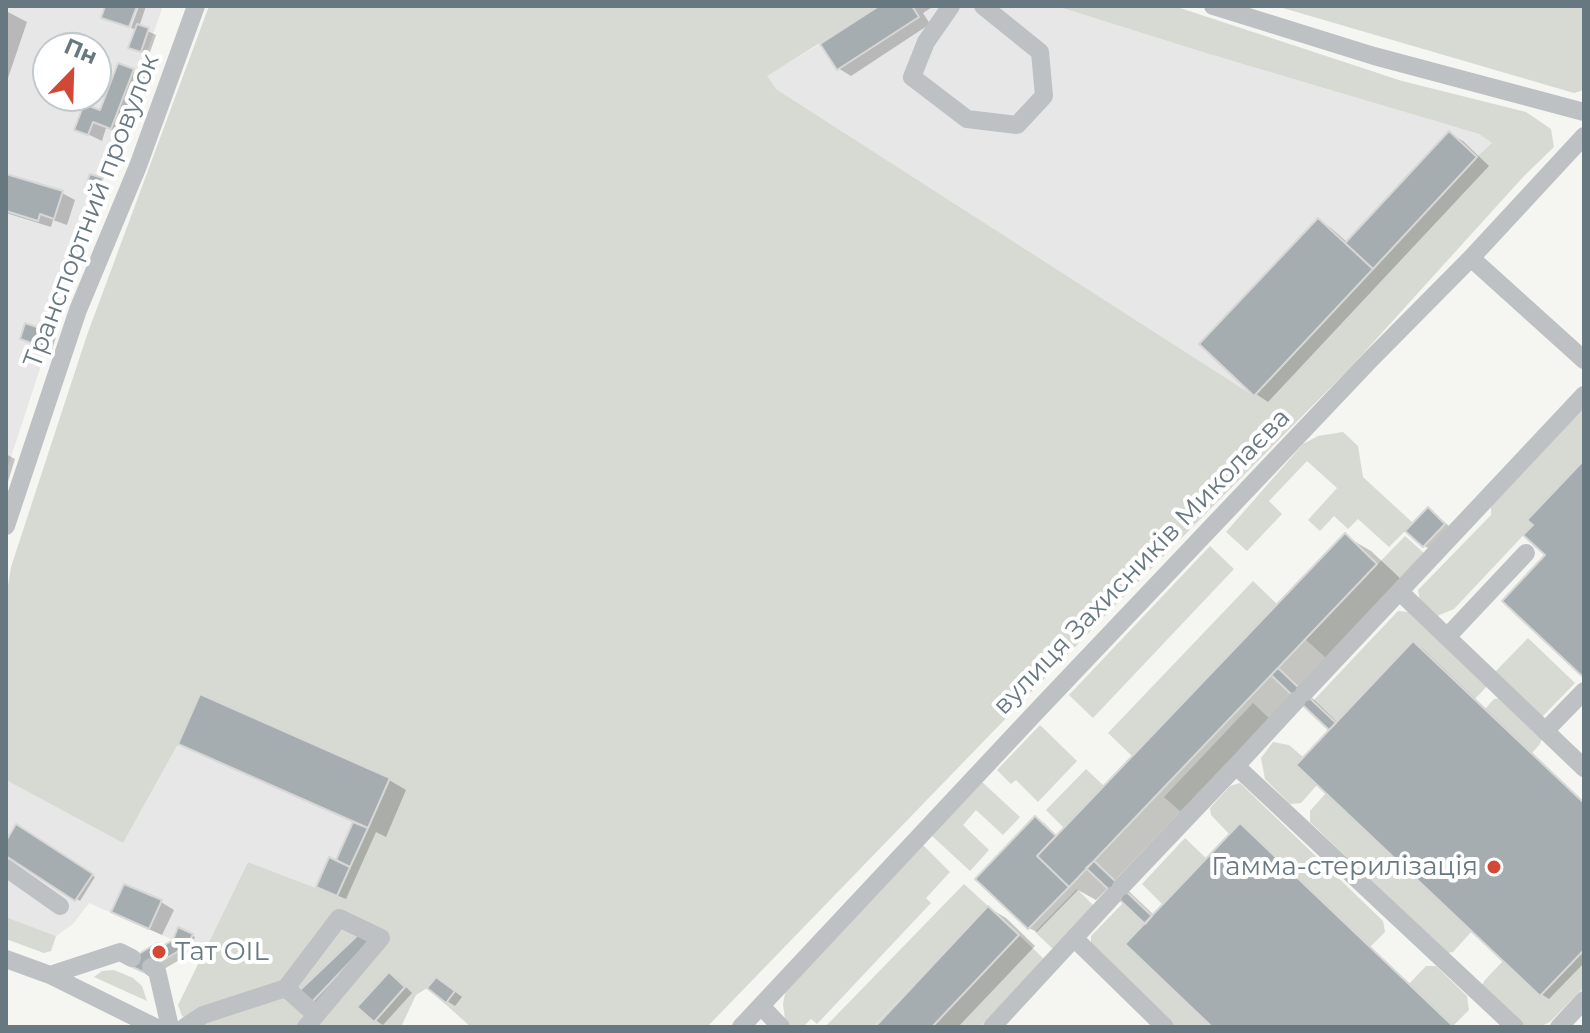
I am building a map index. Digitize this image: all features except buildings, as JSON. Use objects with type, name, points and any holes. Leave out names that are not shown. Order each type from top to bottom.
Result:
[{"type":"street","name":"Транспортний провулок","points":[[6,526],[78,310],[138,166],[196,6]]},
{"type":"street","points":[[951,6],[926,42],[912,77],[967,119],[1017,125],[1044,96],[1040,52],[983,6]]},
{"type":"street","points":[[1213,6],[1374,56],[1584,112]]},
{"type":"street","name":"вулиця Захисників Миколаєва","points":[[741,1027],[1089,655],[1471,258],[1584,136]]},
{"type":"street","points":[[1471,258],[1584,360]]},
{"type":"street","points":[[992,1027],[1584,395]]},
{"type":"street","points":[[1447,637],[1526,553]]},
{"type":"street","points":[[1400,592],[1584,768]]},
{"type":"street","points":[[1545,731],[1584,691]]},
{"type":"street","points":[[1236,766],[1515,1027]]},
{"type":"street","points":[[6,868],[60,906]]},
{"type":"street","points":[[185,1027],[203,1015],[286,988],[339,918],[381,938],[311,1021],[286,988]]},
{"type":"street","points":[[1074,938],[1165,1027]]},
{"type":"street","points":[[50,975],[120,952],[132,958]]},
{"type":"street","points":[[6,959],[50,975],[155,1027]]},
{"type":"street","points":[[151,967],[157,971],[170,1027]]},
{"type":"street","points":[[1559,1027],[1584,1000]]},
{"type":"street","points":[[761,1006],[781,1027]]},
{"type":"shaded area","points":[[6,6],[163,6],[6,472]]},
{"type":"shaded area","points":[[209,6],[879,6],[767,76],[776,89],[1254,396],[1492,143],[1479,134],[1056,6],[1174,6],[1402,81],[1526,112],[1551,129],[1554,147],[1350,368],[707,1027],[471,1027],[427,988],[416,995],[401,1027],[199,1027],[182,1016],[178,1005],[248,862],[337,896],[389,778],[200,694],[178,744],[123,843],[6,780],[6,598],[11,567],[87,335]]},
{"type":"shaded area","points":[[879,6],[1056,6],[1479,134],[1493,144],[1477,157],[1254,396],[776,89],[766,76]]},
{"type":"shaded area","points":[[1276,6],[1584,6],[1584,90],[1574,93]]},
{"type":"shaded area","points":[[1584,406],[1584,460],[1528,520],[1533,525],[1454,609],[1437,616],[1420,601],[1418,590],[1491,515],[1491,503]]},
{"type":"shaded area","points":[[1343,432],[1358,446],[1363,477],[1413,523],[1389,547],[1358,519],[1348,529],[1334,516],[1320,531],[1308,520],[1337,488],[1307,461],[1269,501],[1282,514],[1247,551],[1226,532],[1303,444],[1318,436]]},
{"type":"shaded area","points":[[1405,536],[1425,554],[1326,658],[1305,639]]},
{"type":"shaded area","points":[[1210,546],[1234,569],[1093,718],[1069,695]]},
{"type":"shaded area","points":[[1253,581],[1277,604],[1132,756],[1108,733]]},
{"type":"shaded area","points":[[1398,611],[1410,612],[1488,685],[1475,699],[1413,641],[1336,723],[1313,701]]},
{"type":"shaded area","points":[[1528,638],[1575,683],[1542,717],[1495,672]]},
{"type":"shaded area","points":[[200,694],[390,778],[337,896],[248,862],[203,953],[89,903],[73,924],[56,936],[6,917],[6,780],[123,843],[178,744]]},
{"type":"shaded area","points":[[1501,698],[1542,738],[1532,753],[1485,709],[1494,699]]},
{"type":"shaded area","points":[[1253,703],[1271,720],[1182,813],[1164,797]]},
{"type":"shaded area","points":[[1040,725],[1077,761],[1038,802],[1016,780],[1011,784],[997,770]]},
{"type":"shaded area","points":[[1273,742],[1289,745],[1303,757],[1296,765],[1317,785],[1301,803],[1290,804],[1265,779],[1261,758]]},
{"type":"shaded area","points":[[1086,769],[1104,786],[1064,828],[1046,810]]},
{"type":"shaded area","points":[[981,781],[1020,817],[1003,835],[976,810],[963,825],[989,850],[970,871],[931,835]]},
{"type":"shaded area","points":[[1240,783],[1383,921],[1385,932],[1370,947],[1241,824],[1230,835],[1211,815],[1210,808],[1230,786]]},
{"type":"shaded area","points":[[1326,793],[1472,931],[1453,952],[1447,953],[1310,822],[1310,811]]},
{"type":"shaded area","points":[[1185,838],[1207,859],[1163,905],[1142,884]]},
{"type":"shaded area","points":[[923,845],[950,872],[926,898],[931,903],[817,1024],[811,1019],[803,1027],[792,1027],[785,1019],[783,1004],[786,989]]},
{"type":"shaded area","points":[[964,884],[988,906],[874,1026],[825,1027]]},
{"type":"shaded area","points":[[1077,889],[1095,907],[1054,950],[1035,932]]},
{"type":"shaded area","points":[[1123,903],[1145,924],[1125,945],[1212,1027],[1175,1027],[1091,945],[1091,936]]},
{"type":"shaded area","points":[[6,917],[56,936],[51,951],[44,953],[6,939]]},
{"type":"shaded area","points":[[1019,935],[1044,959],[980,1027],[932,1027]]},
{"type":"shaded area","points":[[1584,950],[1584,987],[1550,1022],[1539,1027],[1525,1027],[1482,985],[1503,961],[1540,996]]},
{"type":"shaded area","points":[[1426,966],[1436,966],[1467,996],[1469,1010],[1453,1026],[1409,984]]},
{"type":"shaded area","points":[[114,970],[133,978],[142,986],[147,1001],[94,977],[102,971]]},
{"type":"place","name":"Гамма-стерилізація","points":[[1494,867]]},
{"type":"place","name":"Тат OIL","points":[[159,952]]}]
